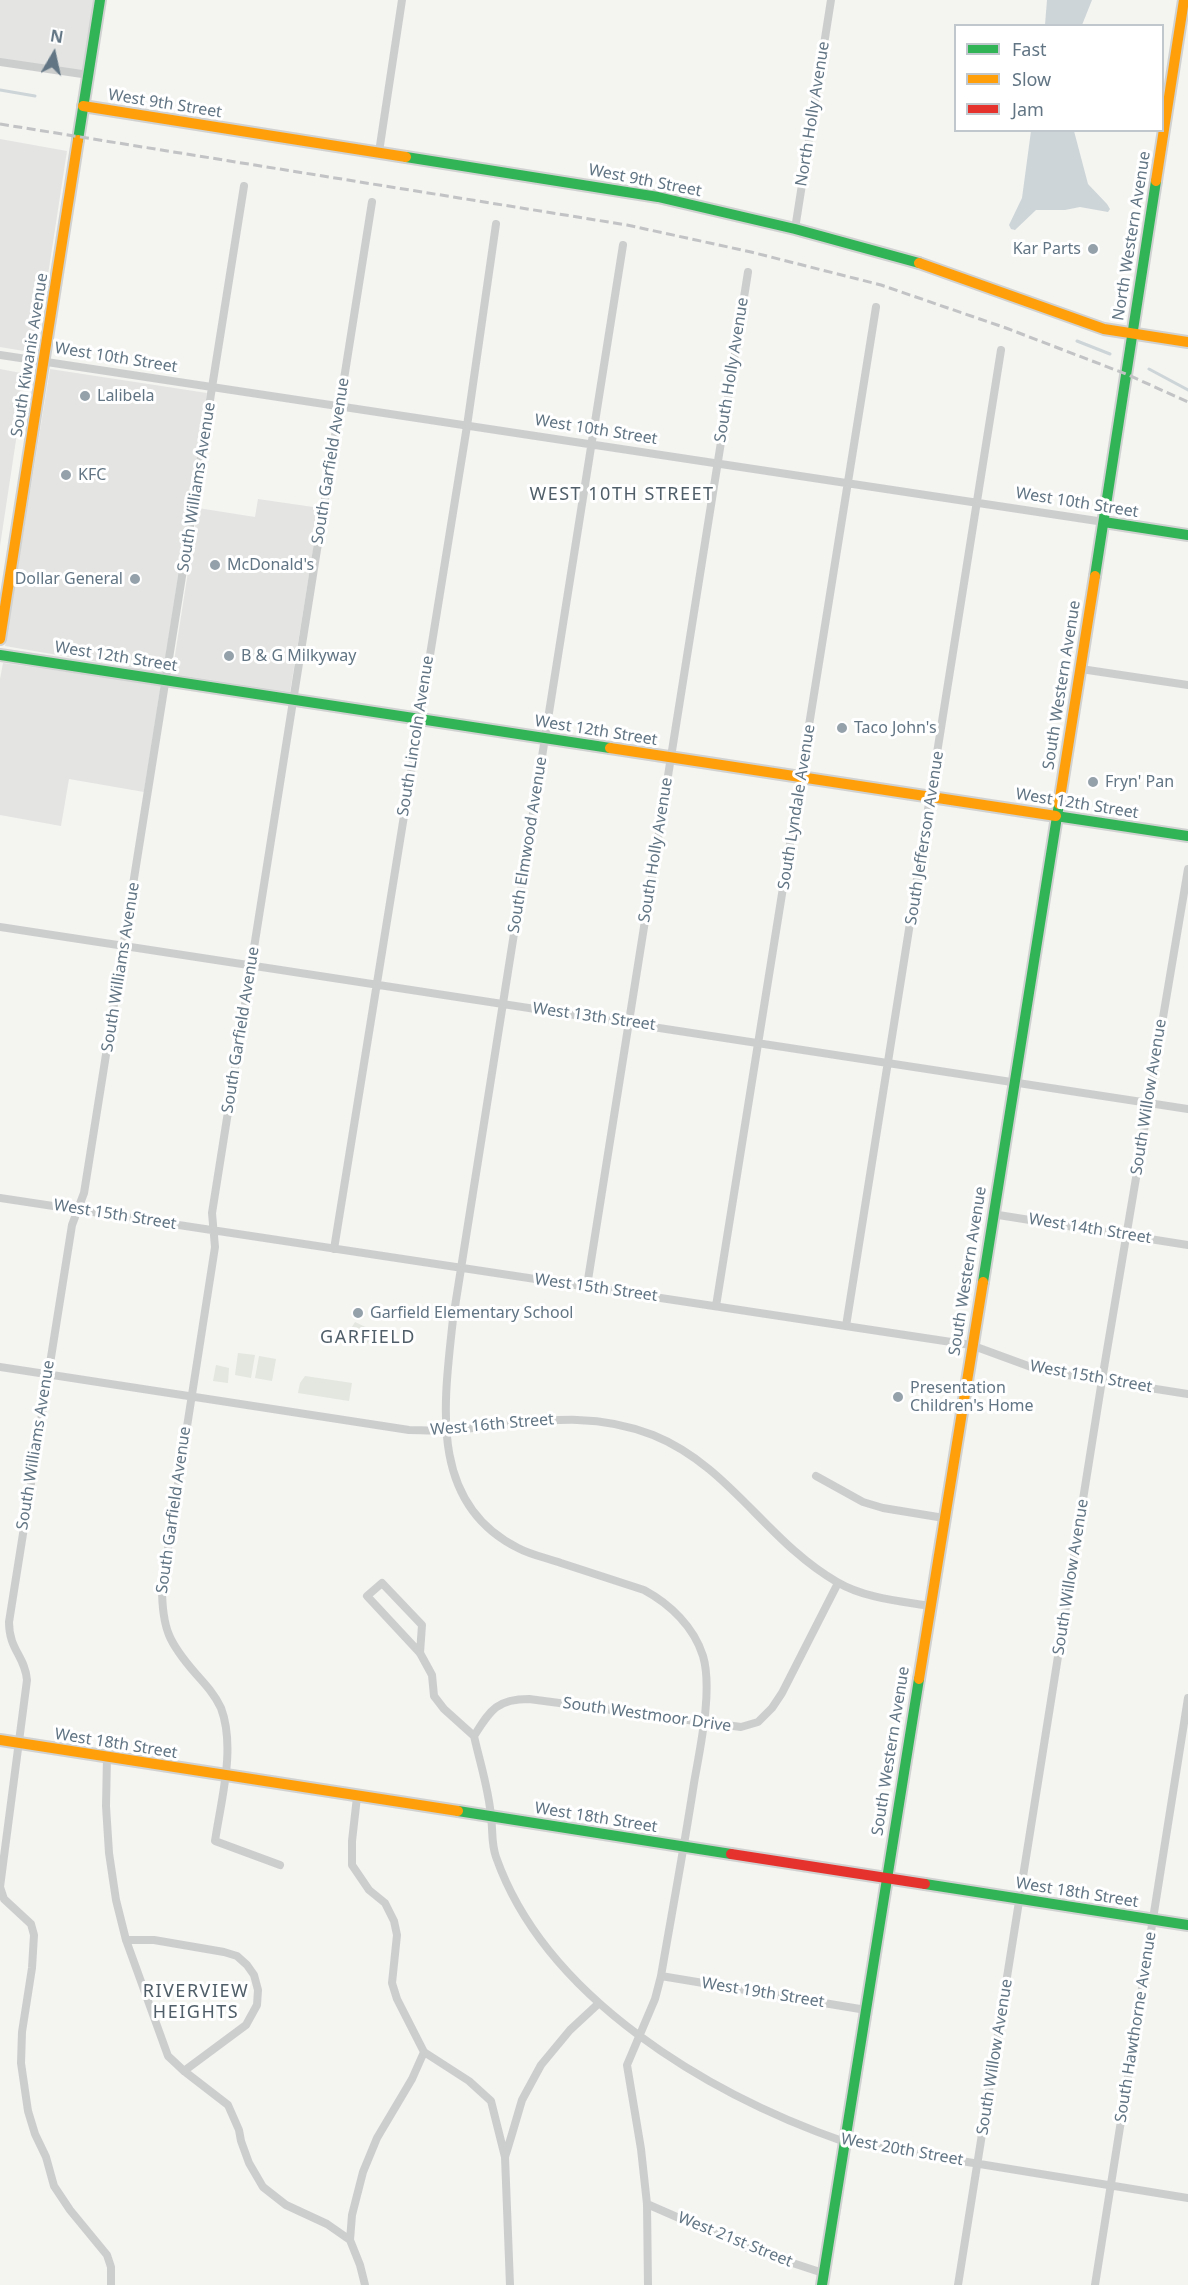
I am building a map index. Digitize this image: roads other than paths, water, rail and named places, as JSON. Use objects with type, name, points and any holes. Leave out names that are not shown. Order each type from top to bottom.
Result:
[{"type":"street","name":"South Kiwanis Avenue","points":[[0,639],[100,0]]},
{"type":"street","points":[[379,152],[402,0]]},
{"type":"street","name":"North Holly Avenue","points":[[795,229],[831,0]]},
{"type":"street","name":"North Western Avenue","points":[[1164,128],[1184,0]]},
{"type":"street","name":"West 9th Street","points":[[0,62],[89,75]]},
{"type":"street","name":"West 9th Street","points":[[83,106],[658,197],[795,229],[919,263],[1104,328],[1188,342]]},
{"type":"street","name":"North Western Avenue","points":[[1132,334],[1163,132]]},
{"type":"street","name":"South Williams Avenue","points":[[20,1743],[27,1680],[23,1663],[12,1644],[9,1622],[72,1225],[84,1193],[244,186]]},
{"type":"street","name":"South Garfield Avenue","points":[[280,1865],[215,1841],[225,1776],[228,1737],[221,1709],[210,1689],[173,1646],[163,1619],[162,1587],[215,1247],[212,1213],[372,202]]},
{"type":"street","name":"South Lincoln Avenue","points":[[334,1249],[467,426],[496,224]]},
{"type":"street","name":"South Elmwood Avenue","points":[[623,245],[461,1268],[447,1373],[446,1430],[456,1482],[476,1518],[497,1535],[520,1549],[644,1590],[659,1598],[677,1614],[698,1643],[706,1671],[704,1724],[684,1846]]},
{"type":"street","name":"South Holly Avenue","points":[[587,1286],[748,272]]},
{"type":"street","name":"South Lyndale Avenue","points":[[716,1306],[876,307]]},
{"type":"street","name":"South Western Avenue","points":[[822,2285],[1081,669],[1132,334]]},
{"type":"street","name":"South Jefferson Avenue","points":[[846,1326],[1000,350]]},
{"type":"street","name":"West 10th Street","points":[[0,355],[1188,535]]},
{"type":"street","name":"West 12th Street","points":[[0,655],[1188,836]]},
{"type":"street","points":[[1081,669],[1188,685]]},
{"type":"street","name":"South Willow Avenue","points":[[958,2285],[1102,1380],[1188,869]]},
{"type":"street","name":"West 13th Street","points":[[0,927],[1188,1109]]},
{"type":"street","name":"West 15th Street","points":[[0,1198],[971,1345],[1042,1371],[1188,1394]]},
{"type":"street","name":"West 14th Street","points":[[992,1214],[1188,1245]]},
{"type":"street","name":"West 16th Street","points":[[0,1367],[409,1430],[446,1430],[547,1419],[580,1419],[627,1427],[654,1436],[705,1464],[782,1541],[838,1583],[886,1599],[930,1606]]},
{"type":"street","points":[[816,1476],[863,1502],[883,1508],[944,1518]]},
{"type":"street","points":[[420,1653],[422,1624],[382,1583],[367,1596],[420,1653],[432,1675],[435,1696],[444,1709],[474,1736],[492,1817],[491,1836],[495,1855],[516,1902],[535,1933],[598,2004],[640,2035]]},
{"type":"street","name":"South Westmoor Drive","points":[[474,1736],[489,1713],[502,1702],[515,1699],[529,1699],[704,1724],[741,1727],[758,1722],[772,1708],[838,1583]]},
{"type":"street","name":"South Hawthorne Avenue","points":[[1095,2285],[1188,1698]]},
{"type":"street","name":"West 18th Street","points":[[0,1740],[1188,1925]]},
{"type":"street","points":[[20,1743],[0,1887],[4,1899],[31,1924],[34,1935],[32,1968],[22,2032],[23,2084],[35,2134],[46,2157],[54,2186],[70,2210],[107,2255],[111,2267],[111,2285]]},
{"type":"street","points":[[107,1757],[109,1853],[116,1899],[126,1940],[168,2056],[228,2105],[239,2130],[249,2163],[263,2187],[286,2205],[327,2224],[350,2240]]},
{"type":"street","points":[[357,1797],[352,1865],[369,1890],[385,1903],[394,1921],[397,1935],[392,1983],[406,2020],[424,2052],[469,2081],[490,2101],[505,2157],[510,2285]]},
{"type":"street","points":[[648,2285],[647,2204],[641,2149],[627,2065],[655,1999],[661,1976],[684,1846]]},
{"type":"street","points":[[126,1940],[154,1940],[224,1952],[237,1956],[254,1975],[258,1989],[256,2005],[246,2025],[184,2071]]},
{"type":"street","name":"West 19th Street","points":[[661,1976],[866,2010]]},
{"type":"street","points":[[505,2157],[522,2100],[541,2065],[570,2030],[598,2004]]},
{"type":"street","name":"West 20th Street","points":[[640,2035],[687,2068],[743,2100],[803,2127],[845,2142],[1188,2198]]},
{"type":"street","points":[[365,2285],[350,2240],[352,2215],[363,2172],[377,2138],[412,2079],[424,2052]]},
{"type":"street","name":"West 21st Street","points":[[647,2204],[729,2241],[785,2262],[824,2273]]},
{"type":"waterway","points":[[0,90],[35,96]]},
{"type":"waterway","points":[[1077,341],[1110,354]]},
{"type":"waterway","points":[[1149,369],[1188,390]]},
{"type":"railway","points":[[0,124],[627,225],[751,252],[881,285],[1006,328],[1126,374],[1188,402]]},
{"type":"place","name":"Kar Parts","points":[[1093,249]]},
{"type":"place","name":"Lalibela","points":[[85,396]]},
{"type":"place","name":"KFC","points":[[66,475]]},
{"type":"place","name":"McDonald's","points":[[215,565]]},
{"type":"place","name":"Dollar General","points":[[135,579]]},
{"type":"place","name":"B & G Milkyway","points":[[229,656]]},
{"type":"place","name":"Taco John's","points":[[842,728]]},
{"type":"place","name":"Fryn' Pan","points":[[1093,782]]},
{"type":"place","name":"Garfield Elementary School","points":[[358,1313]]},
{"type":"place","name":"Presentation Children's Home","points":[[898,1397]]},
{"type":"district","name":"WEST 10TH STREET","points":[[622,495]]},
{"type":"district","name":"GARFIELD","points":[[368,1338]]},
{"type":"district","name":"RIVERVIEW HEIGHTS","points":[[196,2002]]}]
